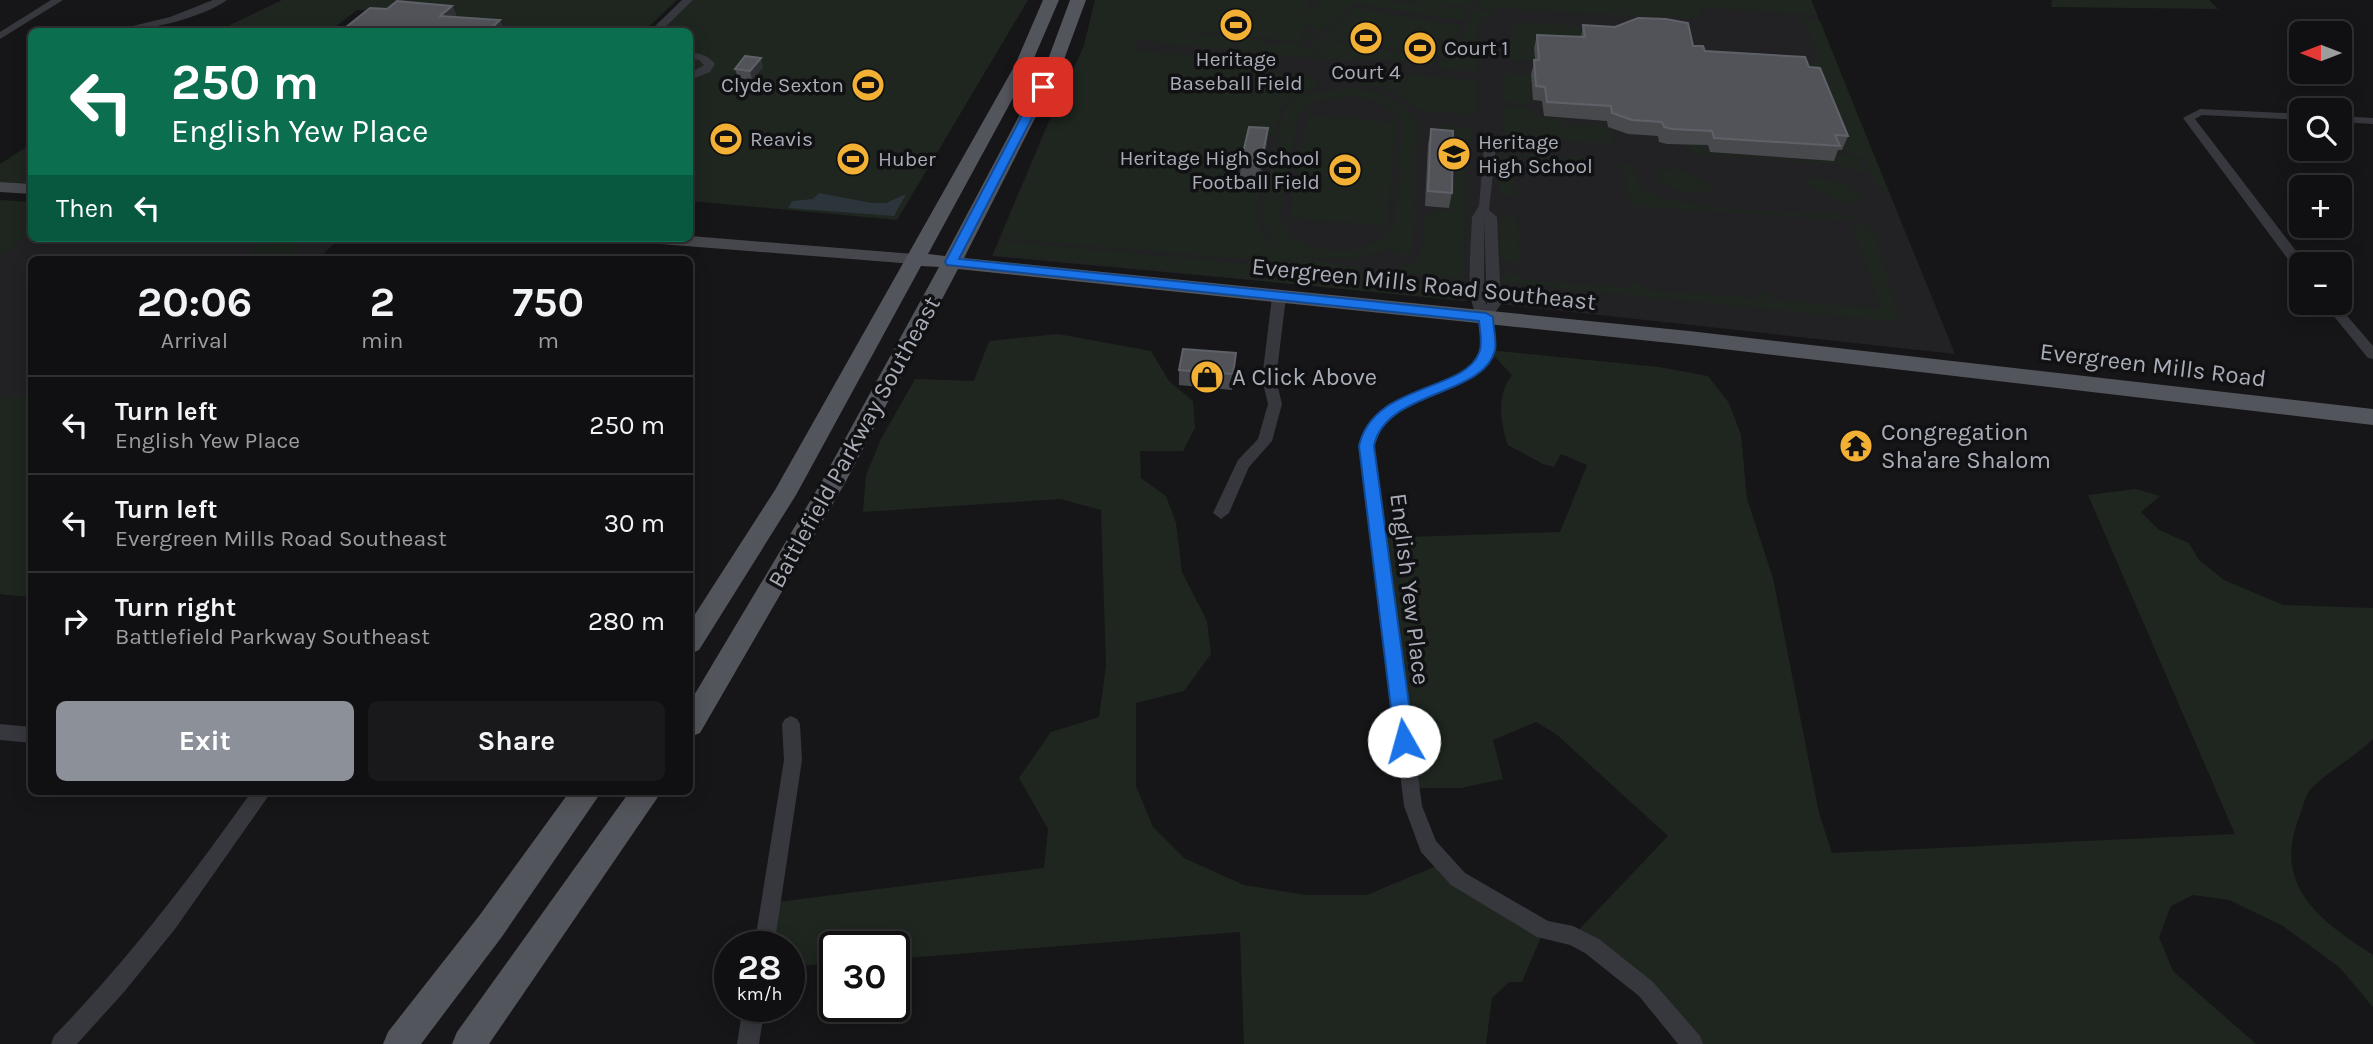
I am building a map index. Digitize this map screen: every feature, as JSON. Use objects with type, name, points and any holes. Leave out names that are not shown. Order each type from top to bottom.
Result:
[{"type":"main road","name":"Battlefield Parkway Southeast","points":[[693,638],[784,495],[1027,57],[1051,0]]},
{"type":"main road","name":"Battlefield Parkway Southeast","points":[[693,720],[818,514],[1057,58],[1078,0]]},
{"type":"main road","points":[[0,187],[28,189]]},
{"type":"main road","points":[[693,242],[914,259]]},
{"type":"main road","name":"Evergreen Mills Road Southeast","points":[[914,259],[1928,364]]},
{"type":"main road","name":"Evergreen Mills Road","points":[[1928,364],[2373,417]]},
{"type":"main road","points":[[400,1044],[490,927],[584,795]]},
{"type":"main road","points":[[469,1044],[644,795]]},
{"type":"street","points":[[3,32],[58,0]]},
{"type":"street","points":[[131,28],[173,19],[222,0]]},
{"type":"street","points":[[658,28],[688,0]]},
{"type":"street","points":[[3,32],[28,32]]},
{"type":"street","points":[[693,56],[702,57],[710,64],[706,70],[693,76]]},
{"type":"street","points":[[2289,116],[2200,111],[2189,118],[2290,252]]},
{"type":"street","points":[[2352,120],[2373,121]]},
{"type":"street","points":[[1486,317],[1478,302],[1478,217],[1484,212],[1490,147]]},
{"type":"street","points":[[1221,513],[1243,464],[1265,440],[1275,404],[1269,379],[1279,297]]},
{"type":"street","points":[[2339,315],[2373,355]]},
{"type":"street","name":"English Yew Place","points":[[1486,317],[1488,350],[1483,360],[1466,374],[1385,412],[1369,433],[1367,446],[1413,806],[1418,827],[1434,855],[1458,879],[1544,930],[1583,941],[1621,967],[1646,989],[1692,1044]]},
{"type":"street","points":[[766,931],[793,760],[791,724]]},
{"type":"street","points":[[0,732],[28,736]]},
{"type":"street","points":[[62,1044],[188,898],[260,795]]},
{"type":"street","points":[[748,1044],[751,1022]]},
{"type":"shaded area","points":[[282,0],[677,0],[647,28],[487,28],[412,14],[357,10],[334,28],[224,28]]},
{"type":"shaded area","points":[[688,0],[1028,0],[897,220],[693,201],[693,28],[658,28]]},
{"type":"shaded area","name":"Heritage High School","points":[[1095,0],[1811,0],[1955,354],[1443,298],[992,256],[1054,109],[1084,46]]},
{"type":"shaded area","points":[[1095,0],[1309,0],[1307,10],[1314,11],[1318,0],[1387,0],[1414,4],[1415,1],[1406,0],[1472,0],[1470,7],[1421,2],[1448,6],[1448,9],[1470,8],[1465,21],[1355,3],[1308,42],[1305,41],[1307,33],[1314,34],[1315,27],[1305,26],[1301,42],[1194,31],[1193,34],[1231,38],[1231,50],[1156,43],[1139,38],[1135,51],[1272,61],[1270,72],[1310,76],[1320,85],[1283,104],[1273,136],[1259,135],[1247,142],[1237,178],[1249,180],[1248,186],[1262,187],[1258,219],[1267,237],[1281,247],[1320,261],[1362,268],[1396,269],[1420,258],[1425,214],[1436,215],[1436,210],[1449,211],[1450,183],[1455,181],[1455,168],[1451,167],[1433,137],[1433,125],[1473,128],[1465,172],[1464,279],[1005,238],[1003,231],[1084,46]]},
{"type":"shaded area","points":[[1482,0],[1811,0],[1817,15],[1699,7],[1699,19],[1475,7],[1475,3],[1481,3]]},
{"type":"shaded area","points":[[2052,0],[2209,0],[2218,9],[2051,7]]},
{"type":"shaded area","points":[[1357,5],[1334,41],[1435,59],[1434,64],[1356,57],[1353,62],[1330,59],[1310,47]]},
{"type":"shaded area","points":[[1356,8],[1461,26],[1445,58],[1337,39]]},
{"type":"shaded area","points":[[1474,9],[1502,12],[1488,17],[1477,27],[1476,72],[1441,69],[1441,60],[1450,61]]},
{"type":"shaded area","points":[[1799,18],[1820,21],[1889,193],[1870,178],[1871,169],[1862,159],[1847,151],[1810,81],[1806,64],[1816,61],[1818,56],[1806,25]]},
{"type":"shaded area","points":[[1512,23],[1579,26],[1582,38],[1570,51],[1533,48],[1533,61],[1509,59]]},
{"type":"shaded area","points":[[1236,38],[1266,40],[1265,44],[1301,44],[1323,59],[1238,51]]},
{"type":"shaded area","points":[[1348,68],[1354,68],[1354,73],[1395,77],[1399,73],[1475,80],[1475,115],[1422,111],[1386,87],[1358,84],[1358,76],[1345,73]]},
{"type":"shaded area","points":[[1501,73],[1531,74],[1530,104],[1502,102]]},
{"type":"shaded area","points":[[1348,88],[1368,91],[1388,96],[1411,114],[1417,123],[1413,255],[1394,253],[1394,247],[1358,257],[1314,257],[1294,253],[1277,243],[1266,230],[1262,210],[1284,109],[1302,95]],"holes":[[[1345,96],[1371,100],[1387,106],[1402,126],[1396,210],[1391,229],[1380,240],[1365,247],[1329,250],[1311,246],[1296,238],[1285,227],[1280,212],[1299,113],[1314,101]]]},
{"type":"shaded area","points":[[1502,107],[1529,108],[1534,116],[1563,118],[1564,125],[1592,127],[1592,123],[1603,124],[1605,129],[1611,130],[1614,144],[1504,138]]},
{"type":"shaded area","name":"Heritage High School Football Field","points":[[1308,115],[1396,122],[1387,226],[1290,218]]},
{"type":"shaded area","points":[[1686,144],[1705,144],[1708,153],[1836,162],[1834,156],[1838,157],[1839,153],[1860,161],[1866,171],[1863,174],[1836,164],[1698,154],[1687,149]]},
{"type":"shaded area","points":[[28,146],[28,184],[0,182],[0,164]]},
{"type":"shaded area","points":[[1505,154],[1591,159],[1596,164],[1590,166],[1588,161],[1512,155],[1514,196],[1499,194],[1498,160]]},
{"type":"shaded area","points":[[1622,162],[1632,166],[1645,189],[1664,198],[1742,210],[1843,215],[1858,221],[1631,206]]},
{"type":"shaded area","points":[[1671,168],[1680,169],[1719,192],[1687,192],[1671,188],[1658,179],[1658,173]]},
{"type":"shaded area","points":[[1808,178],[1847,184],[1858,193],[1861,201],[1841,202],[1803,182]]},
{"type":"shaded area","points":[[819,193],[872,203],[886,203],[906,194],[894,216],[788,208],[792,201],[813,199]]},
{"type":"shaded area","points":[[0,200],[28,202],[28,236],[0,255]]},
{"type":"shaded area","points":[[0,201],[28,204],[28,242],[336,242],[321,256],[28,256],[28,597],[0,594]]},
{"type":"shaded area","points":[[1507,214],[1518,218],[1519,263],[1506,262],[1500,257],[1499,219]]},
{"type":"shaded area","points":[[1861,223],[1868,226],[1874,234],[1900,322],[1500,282],[1503,274],[1517,273],[1523,280],[1630,288],[1630,282],[1642,283],[1646,290],[1755,298],[1755,292],[1767,293],[1772,300],[1882,309],[1852,225]]},
{"type":"shaded area","points":[[999,241],[1470,285],[1464,301],[993,254]]},
{"type":"shaded area","points":[[254,242],[301,242],[286,256],[248,256],[258,244]]},
{"type":"shaded area","points":[[1058,334],[1151,351],[1169,381],[1193,401],[1195,428],[1183,451],[1140,451],[1141,478],[1166,496],[1176,523],[1182,572],[1207,621],[1211,654],[1184,691],[1136,703],[1136,786],[1153,827],[1184,858],[1244,885],[1307,895],[1367,895],[1441,864],[1544,930],[1522,982],[1509,982],[1492,998],[1486,1044],[1244,1044],[1240,932],[910,958],[910,931],[819,931],[819,964],[805,966],[805,931],[773,931],[778,902],[1044,868],[1048,829],[1019,778],[1051,732],[1099,717],[1106,666],[1101,510],[1060,499],[863,512],[866,475],[881,439],[915,379],[974,381],[989,341]]},
{"type":"shaded area","points":[[1488,350],[1659,367],[1708,376],[1729,403],[1741,435],[1747,499],[1773,578],[1819,813],[1832,853],[2235,834],[2088,495],[2136,489],[2160,496],[2141,512],[2159,530],[2189,543],[2199,560],[2224,580],[2283,605],[2373,608],[2373,739],[2324,777],[2306,796],[2292,844],[2292,865],[2297,884],[2320,916],[2373,955],[2373,1007],[2339,967],[2283,926],[2229,900],[2193,895],[2171,906],[2159,937],[2173,971],[2256,1044],[1692,1044],[1573,936],[1668,836],[1556,734],[1536,722],[1493,740],[1503,779],[1461,788],[1410,788],[1378,538],[1560,532],[1587,465],[1561,454],[1554,467],[1508,445],[1501,409],[1504,392],[1512,375]]},
{"type":"shaded area","points":[[28,397],[28,597],[0,594],[0,398]]},
{"type":"building","points":[[397,1],[452,6],[440,16],[500,20],[491,28],[345,28],[370,8],[387,9]]},
{"type":"building","name":"Heritage High School","points":[[1638,18],[1688,23],[1693,46],[1703,46],[1705,51],[1805,57],[1809,67],[1820,68],[1848,136],[1835,135],[1840,146],[1714,138],[1712,131],[1672,129],[1664,127],[1662,122],[1632,120],[1612,113],[1611,106],[1547,102],[1545,87],[1536,86],[1534,60],[1539,60],[1537,35],[1585,37],[1583,25],[1615,27]]},
{"type":"building","points":[[745,56],[761,58],[750,71],[735,69]]},
{"type":"building","points":[[1249,127],[1268,128],[1261,164],[1241,162]]},
{"type":"building","points":[[1431,129],[1453,131],[1452,193],[1428,191]]},
{"type":"building","points":[[1183,349],[1236,353],[1233,374],[1179,370]]},
{"type":"place","name":"Heritage Baseball Field","points":[[1236,25]]},
{"type":"place","name":"Court 4","points":[[1366,38]]},
{"type":"place","name":"Court 1","points":[[1420,48]]},
{"type":"place","name":"Clyde Sexton","points":[[868,85]]},
{"type":"place","name":"Reavis","points":[[726,139]]},
{"type":"place","name":"Heritage High School","points":[[1454,154]]},
{"type":"place","name":"Huber","points":[[853,159]]},
{"type":"place","name":"Heritage High School Football Field","points":[[1345,170]]},
{"type":"place","name":"A Click Above","points":[[1207,377]]},
{"type":"place","name":"Congregation Sha'are Shalom","points":[[1856,446]]},
{"type":"route","points":[[1043,87],[951,262],[1486,317],[1488,350],[1476,367],[1385,412],[1369,433],[1367,446],[1404,741]]}]
